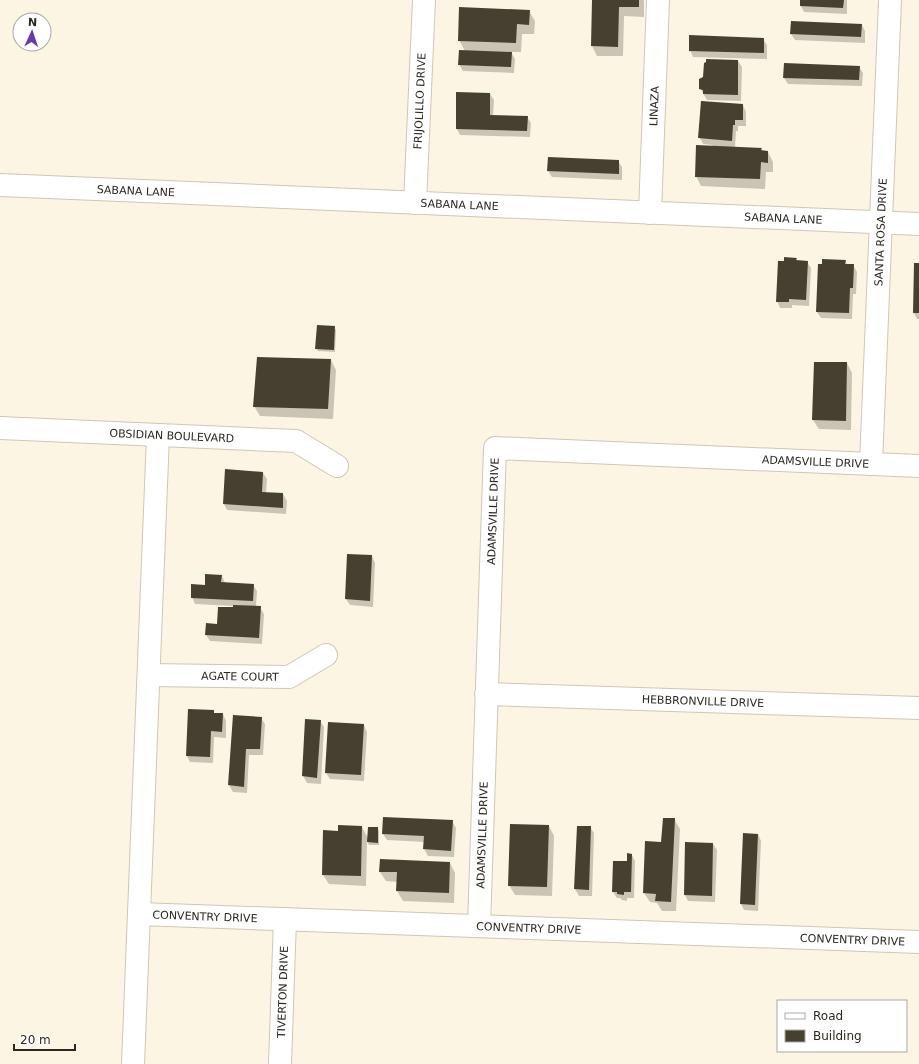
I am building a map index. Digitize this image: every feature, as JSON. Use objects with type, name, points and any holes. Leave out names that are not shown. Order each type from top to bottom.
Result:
[{"type":"street","name":"FRIJOLILLO DRIVE","points":[[415,203],[424,0]]},
{"type":"street","name":"LINAZA","points":[[650,213],[658,0]]},
{"type":"street","name":"SANTA ROSA DRIVE","points":[[871,464],[890,0]]},
{"type":"street","name":"SABANA LANE","points":[[0,185],[919,224]]},
{"type":"street","name":"OBSIDIAN BOULEVARD","points":[[0,428],[296,441],[337,466]]},
{"type":"street","points":[[133,1064],[158,435]]},
{"type":"street","name":"ADAMSVILLE DRIVE","points":[[479,926],[495,448],[919,466]]},
{"type":"street","name":"AGATE COURT","points":[[149,675],[289,677],[326,655]]},
{"type":"street","name":"HEBBRONVILLE DRIVE","points":[[486,694],[919,708]]},
{"type":"street","name":"CONVENTRY DRIVE","points":[[139,914],[919,942]]},
{"type":"street","name":"TIVERTON DRIVE","points":[[280,1064],[285,919]]},
{"type":"building","points":[[592,0],[639,0],[639,7],[619,7],[618,47],[591,46]]},
{"type":"building","points":[[800,0],[844,0],[843,8],[800,6]]},
{"type":"building","points":[[459,7],[530,10],[529,25],[517,24],[516,43],[458,41]]},
{"type":"building","points":[[791,21],[862,24],[861,37],[790,34]]},
{"type":"building","points":[[689,35],[764,38],[764,53],[689,51]]},
{"type":"building","points":[[459,50],[512,52],[511,67],[458,65]]},
{"type":"building","points":[[706,59],[738,60],[738,95],[703,94],[703,90],[699,89],[699,79],[703,77],[704,63],[706,62]]},
{"type":"building","points":[[784,63],[860,66],[859,80],[783,78]]},
{"type":"building","points":[[456,92],[490,93],[490,115],[528,116],[527,131],[456,129]]},
{"type":"building","points":[[701,101],[743,104],[743,120],[735,120],[735,125],[733,125],[732,141],[698,138]]},
{"type":"building","points":[[696,145],[762,148],[761,150],[768,151],[768,163],[761,162],[760,179],[695,177]]},
{"type":"building","points":[[548,157],[619,160],[619,174],[547,171]]},
{"type":"building","points":[[784,257],[808,261],[806,300],[789,299],[789,302],[776,302],[778,261],[784,261]]},
{"type":"building","points":[[822,259],[846,260],[845,264],[854,264],[853,288],[850,288],[849,313],[816,312],[818,264],[822,264]]},
{"type":"building","points":[[914,263],[919,263],[919,313],[913,313]]},
{"type":"building","points":[[317,325],[335,326],[334,350],[315,349]]},
{"type":"building","points":[[257,357],[331,359],[328,409],[253,407]]},
{"type":"building","points":[[814,362],[847,362],[846,421],[812,420]]},
{"type":"building","points":[[225,469],[263,472],[262,492],[283,493],[283,508],[223,504]]},
{"type":"building","points":[[347,554],[372,555],[370,601],[345,599]]},
{"type":"building","points":[[205,574],[222,575],[221,582],[254,584],[253,601],[191,598],[191,584],[205,585]]},
{"type":"building","points":[[233,605],[261,606],[259,638],[205,635],[206,623],[217,624],[218,607],[233,607]]},
{"type":"building","points":[[188,709],[214,710],[214,713],[223,713],[222,732],[211,731],[210,757],[186,756]]},
{"type":"building","points":[[233,715],[262,717],[260,749],[246,749],[244,787],[228,785]]},
{"type":"building","points":[[305,719],[321,720],[317,778],[302,776]]},
{"type":"building","points":[[328,722],[364,724],[361,775],[325,773]]},
{"type":"building","points":[[383,817],[453,820],[451,851],[423,849],[424,836],[382,834]]},
{"type":"building","points":[[663,818],[675,818],[671,902],[655,901],[656,894],[643,893],[645,841],[661,842]]},
{"type":"building","points":[[510,824],[549,825],[547,887],[508,886]]},
{"type":"building","points":[[338,825],[362,826],[361,876],[322,875],[323,830],[338,831]]},
{"type":"building","points":[[577,826],[591,826],[589,890],[574,889]]},
{"type":"building","points":[[368,827],[378,827],[378,843],[367,842]]},
{"type":"building","points":[[743,833],[758,834],[755,905],[740,904]]},
{"type":"building","points":[[685,842],[713,843],[712,896],[684,895]]},
{"type":"building","points":[[627,853],[632,854],[631,892],[624,892],[624,895],[617,894],[617,892],[612,892],[613,861],[627,861]]},
{"type":"building","points":[[380,859],[450,862],[449,893],[396,891],[397,872],[379,872]]}]
